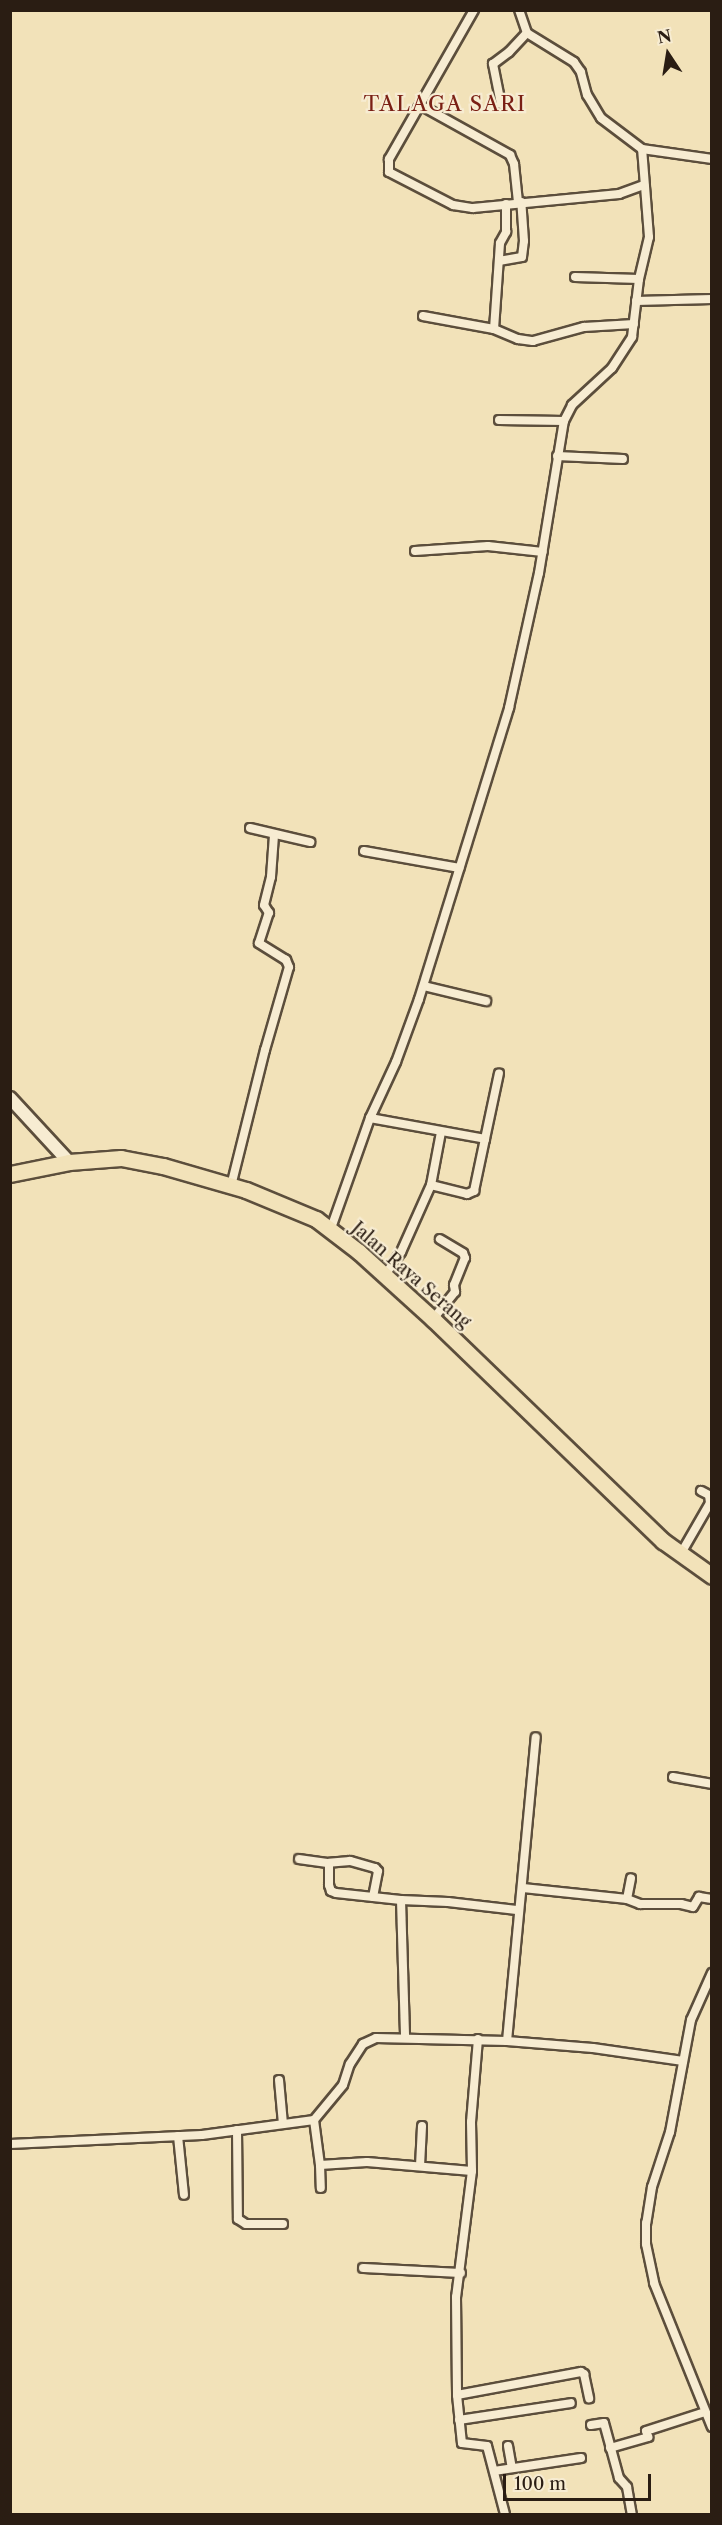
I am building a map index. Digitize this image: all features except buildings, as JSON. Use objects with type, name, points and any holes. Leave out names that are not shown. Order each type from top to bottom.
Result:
[{"type":"highway","name":"Jalan Raya Serang","points":[[10,1174],[69,1162],[121,1158],[163,1166],[231,1186],[316,1219],[385,1275],[433,1319],[606,1488],[680,1555],[709,1574]]},
{"type":"street","points":[[474,10],[422,106],[389,159],[388,171],[453,205],[473,208],[520,202],[598,197],[619,194],[644,185]]},
{"type":"street","points":[[519,10],[526,33],[574,62],[581,72],[587,95],[601,118],[642,149],[711,159]]},
{"type":"street","points":[[501,104],[493,64],[510,52],[526,33]]},
{"type":"street","points":[[422,106],[510,155],[514,164],[524,241],[522,256],[499,261]]},
{"type":"street","points":[[330,1231],[370,1118],[396,1062],[424,986],[509,708],[543,552],[556,456],[564,422],[572,405],[612,368],[626,351],[632,337],[639,279],[648,237],[642,149]]},
{"type":"street","points":[[495,329],[500,243],[506,232],[506,204]]},
{"type":"street","points":[[575,277],[639,279]]},
{"type":"street","points":[[636,301],[711,299]]},
{"type":"street","points":[[423,316],[495,329],[518,339],[533,341],[584,327],[634,324]]},
{"type":"street","points":[[499,420],[564,422]]},
{"type":"street","points":[[556,456],[623,459]]},
{"type":"street","points":[[415,551],[488,546],[543,552]]},
{"type":"street","points":[[250,828],[310,842]]},
{"type":"street","points":[[231,1186],[265,1050],[289,967],[286,960],[260,943],[269,913],[264,906],[271,877],[274,835]]},
{"type":"street","points":[[364,851],[459,868]]},
{"type":"street","points":[[424,986],[486,1001]]},
{"type":"street","points":[[431,1185],[467,1194],[474,1191],[498,1073]]},
{"type":"street","points":[[10,1098],[69,1162]]},
{"type":"street","points":[[370,1118],[485,1138]]},
{"type":"street","points":[[385,1275],[401,1252],[431,1185],[441,1132]]},
{"type":"street","points":[[433,1319],[455,1292],[454,1285],[465,1257],[440,1239]]},
{"type":"street","points":[[680,1555],[710,1503],[709,1495],[701,1491]]},
{"type":"street","points":[[507,2041],[517,1910],[523,1888],[536,1737]]},
{"type":"street","points":[[673,1777],[711,1784]]},
{"type":"street","points":[[298,1859],[329,1863],[350,1861],[375,1868],[378,1871],[373,1897]]},
{"type":"street","points":[[329,1863],[331,1891],[401,1900],[448,1902],[517,1910]]},
{"type":"street","points":[[627,1899],[632,1878]]},
{"type":"street","points":[[523,1888],[627,1899],[640,1904],[681,1904],[693,1907],[699,1897],[711,1899]]},
{"type":"street","points":[[401,1900],[405,2038]]},
{"type":"street","points":[[711,1973],[691,2020],[670,2132],[646,2210],[646,2244],[654,2283],[711,2427]]},
{"type":"street","points":[[10,2144],[178,2136],[314,2120],[330,2104],[343,2085],[350,2064],[363,2044],[376,2038],[507,2041],[593,2048],[683,2061]]},
{"type":"street","points":[[478,2039],[471,2122],[472,2171],[461,2273],[456,2297],[457,2395],[462,2443],[487,2446],[505,2514]]},
{"type":"street","points":[[279,2080],[284,2124]]},
{"type":"street","points":[[314,2120],[321,2188]]},
{"type":"street","points":[[420,2166],[422,2126]]},
{"type":"street","points":[[237,2130],[238,2218],[246,2224],[283,2224]]},
{"type":"street","points":[[178,2136],[184,2196]]},
{"type":"street","points":[[320,2165],[367,2162],[472,2171]]},
{"type":"street","points":[[363,2268],[461,2273]]},
{"type":"street","points":[[457,2395],[583,2372],[589,2398]]},
{"type":"street","points":[[459,2420],[571,2403]]},
{"type":"street","points":[[610,2448],[648,2437],[646,2431],[705,2412]]},
{"type":"street","points":[[591,2426],[604,2423],[619,2478],[627,2487],[632,2514]]},
{"type":"street","points":[[508,2446],[512,2468]]},
{"type":"street","points":[[494,2470],[581,2458]]},
{"type":"district","name":"TALAGA SARI","points":[[445,104]]}]
